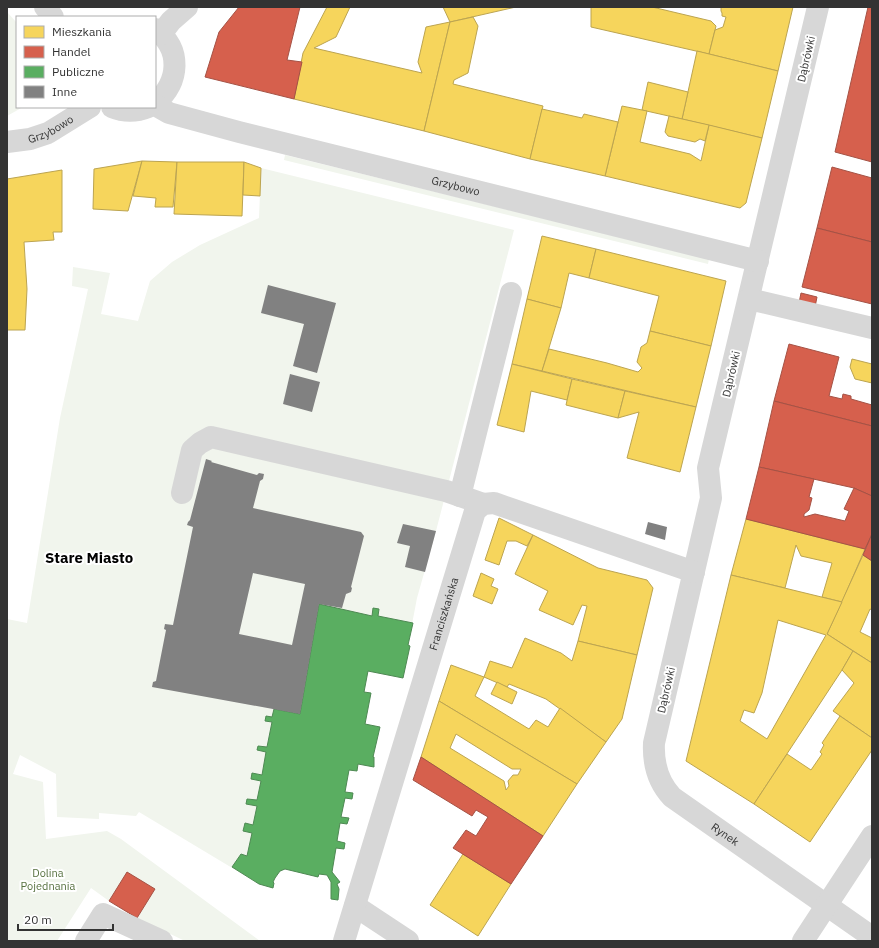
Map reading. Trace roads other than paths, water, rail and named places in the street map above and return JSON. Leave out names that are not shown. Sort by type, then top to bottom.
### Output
[{"type":"street","points":[[45,7],[52,16]]},
{"type":"street","points":[[156,103],[169,88],[175,65],[173,53],[168,43],[158,31],[187,7]]},
{"type":"street","name":"Dąbrówki","points":[[654,743],[711,498],[708,468],[818,7]]},
{"type":"street","name":"Grzybowo","points":[[156,105],[169,113],[238,132],[758,261]]},
{"type":"street","name":"Grzybowo","points":[[7,142],[30,139],[48,134],[88,108]]},
{"type":"street","points":[[115,108],[131,111],[146,108]]},
{"type":"street","points":[[460,496],[511,293]]},
{"type":"street","points":[[749,299],[872,328]]},
{"type":"street","points":[[182,493],[192,450],[200,443],[211,437],[221,438],[446,491],[483,504],[494,503],[694,572]]},
{"type":"street","name":"Franciszkańska","points":[[344,941],[356,906],[475,511],[483,504]]},
{"type":"street","name":"Rynek","points":[[654,743],[653,754],[657,772],[664,789],[672,797],[872,937]]},
{"type":"street","points":[[803,941],[872,836]]},
{"type":"street","points":[[356,906],[408,941]]},
{"type":"street","points":[[86,941],[102,914],[162,941]]},
{"type":"district","name":"Stare Miasto","points":[[89,557]]},
{"type":"park label","name":"Dolina Pojednania","points":[[48,879]]}]
